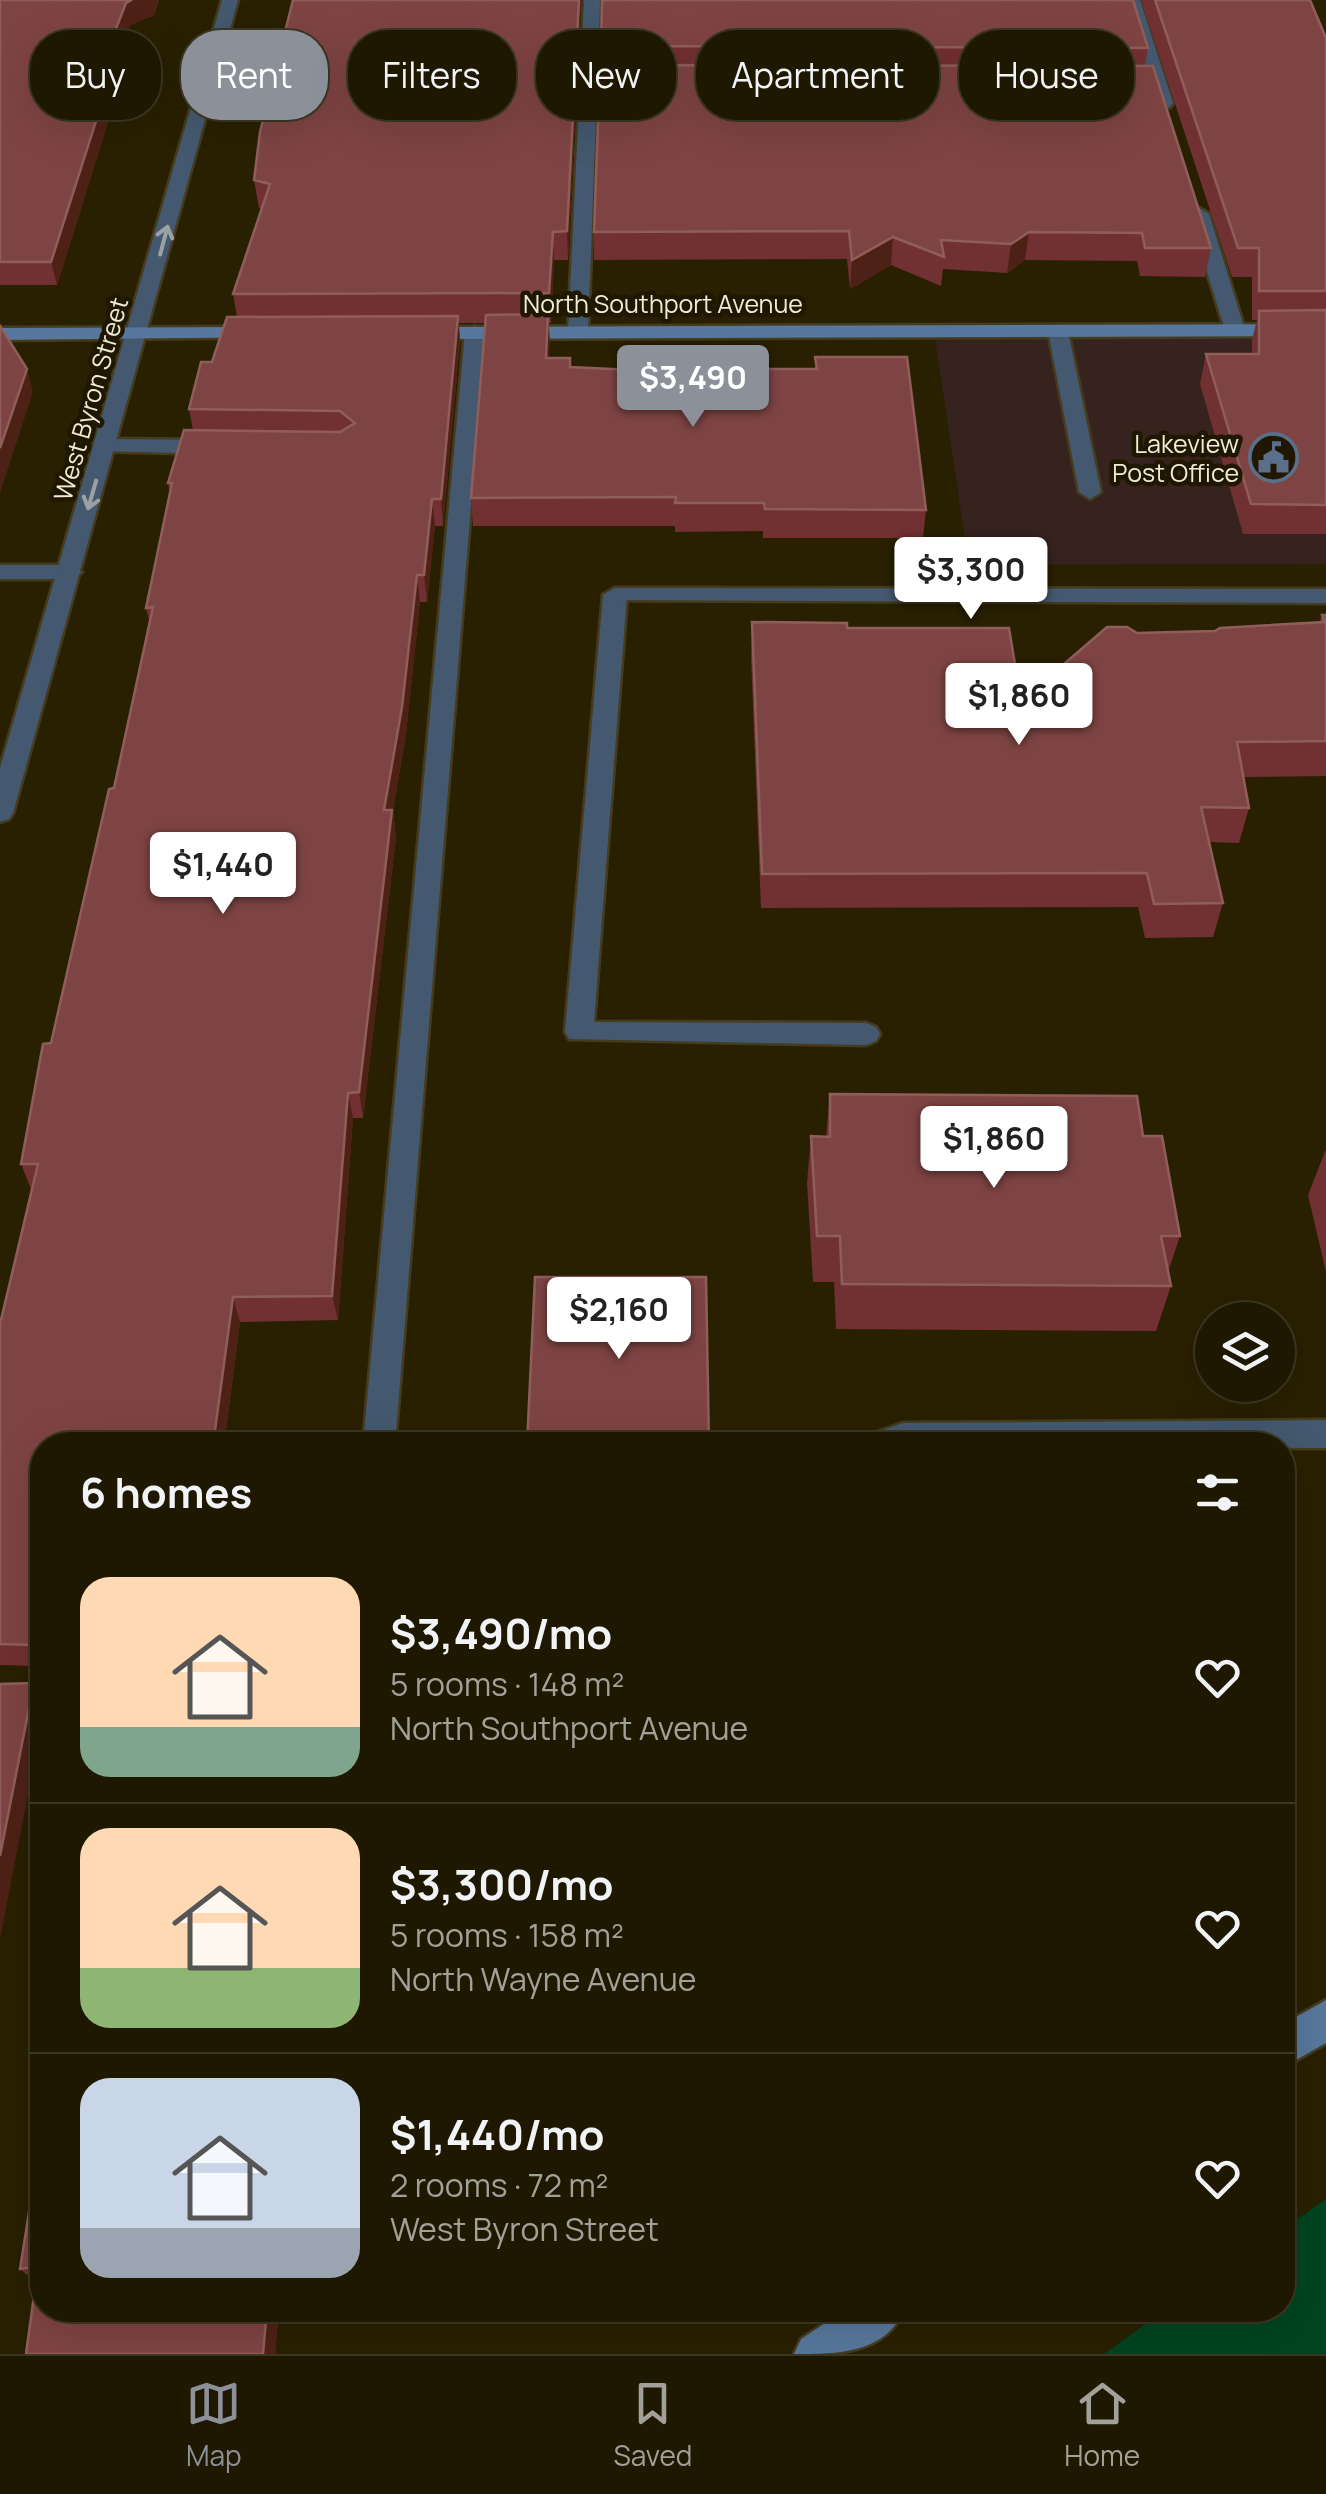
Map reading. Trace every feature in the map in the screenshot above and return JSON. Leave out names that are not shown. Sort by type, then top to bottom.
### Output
[{"type":"street","name":"West Byron Street","points":[[0,813],[139,334],[230,0]]},
{"type":"street","points":[[591,30],[592,0]]},
{"type":"street","points":[[1132,0],[1148,84],[1170,121]]},
{"type":"street","points":[[578,332],[587,120]]},
{"type":"street","points":[[1192,194],[1235,330]]},
{"type":"street","name":"North Southport Avenue","points":[[396,333],[1326,330]]},
{"type":"street","points":[[1058,331],[1090,492]]},
{"type":"street","points":[[380,1432],[475,332]]},
{"type":"street","points":[[0,334],[278,333]]},
{"type":"street","points":[[106,446],[250,447]]},
{"type":"street","points":[[0,572],[70,572]]},
{"type":"street","points":[[866,1034],[579,1032],[616,595],[1326,596]]},
{"type":"street","points":[[1295,1434],[1326,1434]]},
{"type":"street","points":[[1295,2040],[1326,2020]]},
{"type":"street","points":[[816,2354],[864,2322]]},
{"type":"shaded area","points":[[935,338],[1326,338],[1326,564],[969,565]]},
{"type":"green space","points":[[1326,2199],[1326,2354],[1104,2354],[1148,2322],[1295,2322],[1295,2221]]},
{"type":"building","points":[[0,0],[132,0],[126,3],[116,30],[30,30],[30,120],[96,120],[51,262],[0,262]]},
{"type":"building","points":[[293,0],[579,0],[577,30],[536,30],[536,120],[573,120],[567,231],[553,232],[549,293],[233,294],[270,184],[254,180],[263,120],[328,120],[328,30],[286,30]]},
{"type":"building","points":[[602,0],[1133,0],[1148,48],[1134,48],[1134,30],[959,30],[959,47],[939,47],[939,30],[696,30],[696,46],[676,46],[676,30],[601,30]]},
{"type":"building","points":[[1155,0],[1310,0],[1326,38],[1326,291],[1259,291],[1259,248],[1238,248]]},
{"type":"building","points":[[676,65],[696,65],[696,120],[939,120],[939,66],[959,66],[959,120],[1134,120],[1134,66],[1153,66],[1211,248],[1145,248],[1142,233],[1029,232],[1011,244],[941,240],[944,257],[893,237],[852,260],[849,231],[594,232],[598,120],[676,120]]},
{"type":"building","name":"Lakeview Post Office","points":[[1326,310],[1326,505],[1251,504],[1206,354],[1259,354],[1259,311]]},
{"type":"building","points":[[548,314],[546,358],[570,358],[570,367],[695,373],[705,368],[721,369],[737,380],[757,369],[817,369],[815,357],[907,357],[926,510],[765,509],[764,503],[675,503],[676,497],[471,498],[486,315]]},
{"type":"building","points":[[458,316],[441,499],[432,499],[424,575],[417,575],[402,707],[384,810],[392,810],[359,1092],[348,1093],[332,1296],[233,1297],[215,1432],[30,1432],[30,1645],[0,1644],[0,1320],[38,1164],[21,1164],[43,1044],[51,1043],[109,789],[114,788],[153,607],[146,608],[172,483],[168,483],[184,430],[340,432],[355,423],[340,411],[189,409],[201,362],[212,362],[227,317]]},
{"type":"building","points":[[0,326],[27,369],[0,448]]},
{"type":"building","points":[[1322,615],[1326,615],[1326,741],[1237,742],[1249,808],[1201,807],[1223,903],[1154,904],[1147,873],[762,874],[752,622],[847,623],[847,628],[1009,628],[1021,701],[1107,627],[1127,627],[1137,633],[1215,631],[1324,622]]},
{"type":"building","points":[[830,1094],[1137,1096],[1143,1136],[1162,1136],[1180,1236],[1161,1236],[1171,1286],[842,1284],[840,1236],[817,1236],[811,1136],[830,1137]]},
{"type":"building","points":[[535,1277],[706,1277],[709,1432],[528,1432]]},
{"type":"building","points":[[30,1683],[30,1703],[0,1856],[0,1684]]},
{"type":"building","points":[[30,2206],[30,2267],[20,2269]]},
{"type":"building","points":[[30,2322],[266,2322],[263,2354],[26,2354]]},
{"type":"place","name":"Lakeview Post Office","points":[[1274,458]]}]
